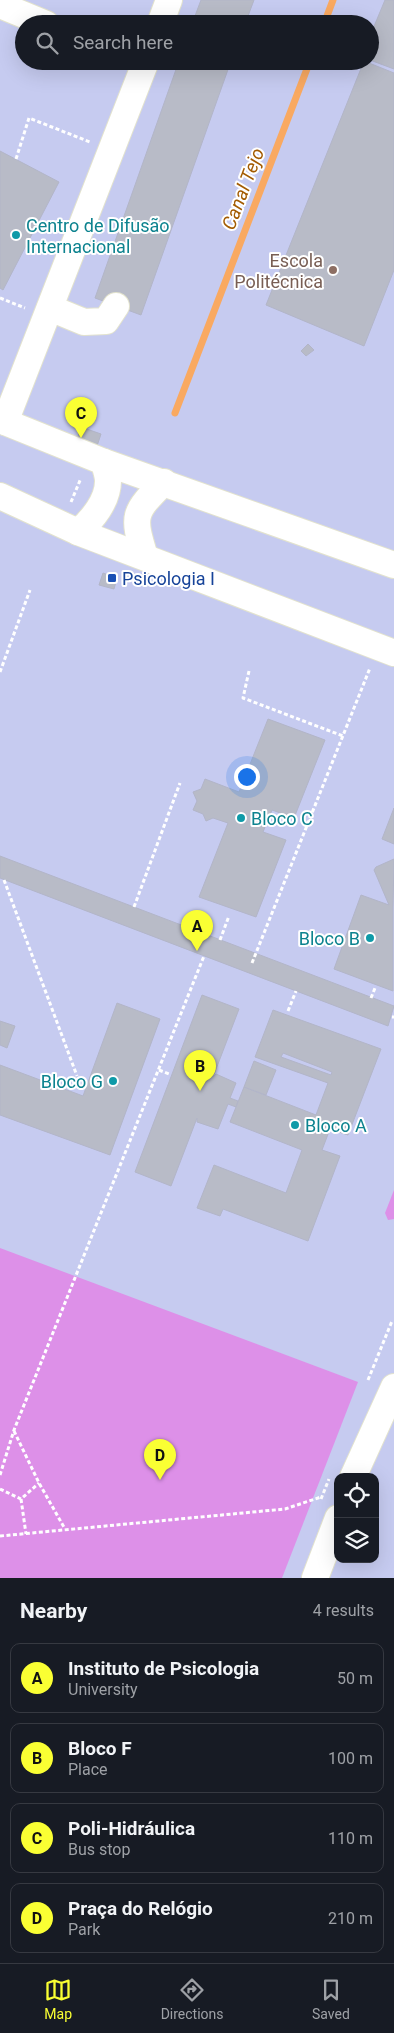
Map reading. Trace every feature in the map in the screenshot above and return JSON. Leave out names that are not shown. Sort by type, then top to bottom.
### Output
[{"type":"street","points":[[163,15],[169,0]]},
{"type":"street","points":[[0,5],[24,15]]},
{"type":"street","points":[[140,70],[112,150],[3,421],[96,459],[393,561]]},
{"type":"street","points":[[50,308],[84,322],[106,321],[116,306]]},
{"type":"street","points":[[71,529],[89,522],[104,497],[108,482],[96,459]]},
{"type":"street","points":[[146,557],[136,524],[136,514],[141,506],[164,482]]},
{"type":"street","points":[[0,496],[71,529],[386,650]]},
{"type":"street","points":[[355,1473],[394,1387]]},
{"type":"street","points":[[324,1571],[334,1533]]},
{"type":"path","points":[[16,159],[29,118],[112,150]]},
{"type":"path","points":[[71,529],[96,459]]},
{"type":"path","points":[[0,672],[30,590]]},
{"type":"path","points":[[252,963],[343,736],[386,650]]},
{"type":"path","points":[[249,671],[243,698],[343,736]]},
{"type":"path","points":[[134,907],[180,783]]},
{"type":"path","points":[[4,880],[77,1076]]},
{"type":"path","points":[[220,940],[229,916]]},
{"type":"path","points":[[0,1475],[14,1430],[204,956]]},
{"type":"path","points":[[371,998],[375,988]]},
{"type":"path","points":[[288,1011],[296,991]]},
{"type":"path","points":[[159,1070],[169,1074]]},
{"type":"path","points":[[14,1430],[39,1483],[65,1529]]},
{"type":"path","points":[[21,1499],[39,1483]]},
{"type":"path","points":[[0,1488],[21,1499]]},
{"type":"path","points":[[0,1536],[285,1509],[321,1497]]},
{"type":"path","points":[[21,1499],[26,1534]]},
{"type":"shaded area","points":[[0,0],[394,0],[394,1578],[0,1578]]},
{"type":"shaded area","points":[[394,1190],[394,1219],[388,1220],[385,1213]]},
{"type":"shaded area","points":[[0,1248],[358,1382],[282,1578],[0,1578]]},
{"type":"building","points":[[201,0],[254,0],[248,15],[195,15]]},
{"type":"building","points":[[385,0],[394,0],[394,69],[379,63],[379,15]]},
{"type":"building","points":[[379,67],[394,73],[394,270],[364,346],[266,305],[360,70],[379,70]]},
{"type":"building","points":[[176,70],[228,70],[141,315],[95,298]]},
{"type":"building","name":"Centro de Difusão Internacional","points":[[0,151],[59,182],[3,290],[0,288]]},
{"type":"building","points":[[308,344],[314,350],[306,356],[301,351]]},
{"type":"building","points":[[81,427],[101,434],[97,446],[77,440]]},
{"type":"building","points":[[103,573],[117,578],[114,589],[99,585]]},
{"type":"building","name":"Bloco C","points":[[268,719],[325,740],[294,818],[272,810],[263,832],[286,840],[256,917],[199,897],[228,823],[213,818],[206,821],[203,814],[193,810],[197,801],[193,792],[201,789],[205,779],[239,792]]},
{"type":"building","points":[[394,808],[394,844],[382,839]]},
{"type":"building","points":[[0,856],[394,1006],[388,1026],[0,878]]},
{"type":"building","name":"Bloco B","points":[[394,859],[393,991],[334,969],[361,895],[389,905],[374,870],[376,867]]},
{"type":"building","points":[[202,995],[239,1009],[213,1077],[216,1074],[236,1083],[230,1098],[238,1101],[236,1107],[228,1104],[218,1129],[197,1122],[197,1118],[171,1186],[135,1172]]},
{"type":"building","name":"Bloco G","points":[[117,1003],[160,1019],[110,1155],[0,1115],[0,1065],[83,1096]]},
{"type":"building","name":"Bloco A","points":[[273,1010],[381,1049],[348,1135],[330,1129],[322,1150],[340,1156],[308,1241],[223,1209],[220,1216],[197,1208],[214,1165],[286,1193],[302,1150],[230,1122],[244,1087],[316,1115],[328,1083],[255,1057]],"holes":[[[283,1053],[332,1072],[331,1075],[281,1057]]]},
{"type":"building","points":[[0,1021],[15,1026],[7,1048],[0,1045]]},
{"type":"building","points":[[254,1061],[276,1070],[266,1095],[244,1087]]},
{"type":"waterway","name":"Canal Tejo","points":[[327,15],[333,0]]},
{"type":"waterway","name":"Canal Tejo","points":[[175,413],[307,70]]},
{"type":"place","name":"Centro de Difusão Internacional","points":[[16,235]]},
{"type":"place","name":"Escola Politécnica","points":[[333,270]]},
{"type":"place","name":"Poli-Hidráulica","points":[[81,438]]},
{"type":"place","name":"Psicologia I","points":[[112,578]]},
{"type":"place","name":"Bloco C","points":[[241,818]]},
{"type":"place","name":"Bloco B","points":[[370,938]]},
{"type":"place","name":"Instituto de Psicologia","points":[[197,951]]},
{"type":"place","name":"Bloco G","points":[[113,1081]]},
{"type":"place","name":"Bloco F","points":[[200,1091]]},
{"type":"place","name":"Bloco A","points":[[295,1125]]},
{"type":"place","name":"Praça do Relógio","points":[[160,1480]]}]
